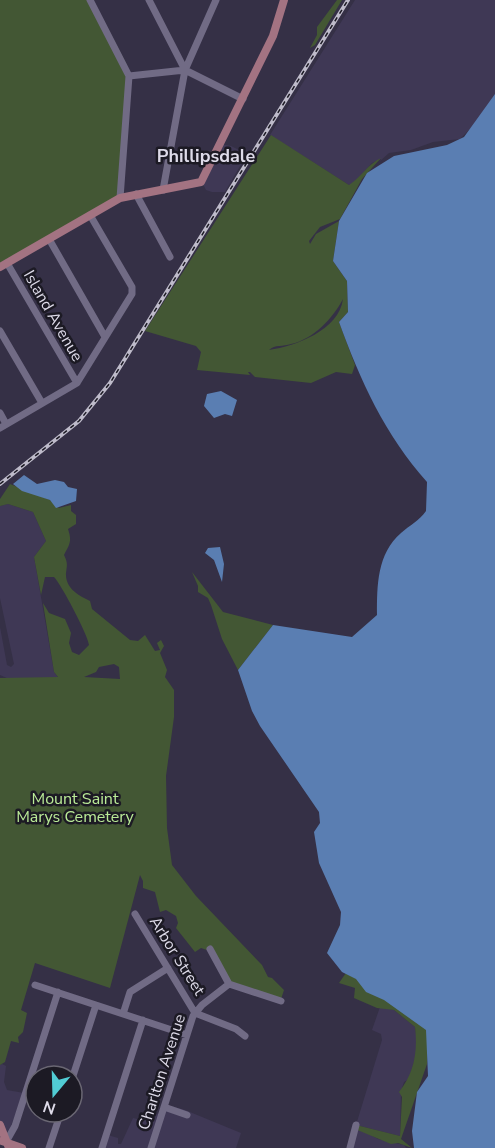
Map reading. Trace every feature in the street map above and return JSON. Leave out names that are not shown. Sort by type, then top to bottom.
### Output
[{"type":"main road","points":[[3,265],[120,198],[201,182],[273,36],[284,0]]},
{"type":"main road","points":[[0,1126],[5,1144],[22,1148]]},
{"type":"street","points":[[90,0],[129,76],[120,198]]},
{"type":"street","points":[[149,0],[185,70]]},
{"type":"street","points":[[207,0],[212,10]]},
{"type":"street","points":[[163,190],[185,70],[216,0]]},
{"type":"street","points":[[129,76],[185,70],[243,99]]},
{"type":"street","points":[[136,195],[170,257]]},
{"type":"street","points":[[0,413],[3,426],[76,383],[133,290],[90,215]]},
{"type":"street","points":[[49,239],[105,337]]},
{"type":"street","name":"Island Avenue","points":[[3,265],[76,383]]},
{"type":"street","points":[[0,331],[42,403]]},
{"type":"street","name":"Arbor Street","points":[[135,914],[195,1013]]},
{"type":"street","points":[[210,950],[229,984],[281,1001]]},
{"type":"street","points":[[123,1014],[130,992],[168,968]]},
{"type":"street","name":"Charlton Avenue","points":[[151,1148],[195,1013],[229,984]]},
{"type":"street","points":[[35,985],[187,1035]]},
{"type":"street","points":[[5,1144],[15,1126],[58,992]]},
{"type":"street","points":[[77,1064],[96,1005]]},
{"type":"street","points":[[195,1013],[236,1029],[245,1036]]},
{"type":"street","points":[[102,1148],[142,1020]]},
{"type":"street","points":[[164,1107],[187,1115]]},
{"type":"street","points":[[49,1148],[57,1124]]},
{"type":"street","points":[[350,1148],[356,1125]]},
{"type":"shaded area","points":[[355,0],[495,0],[495,96],[476,123],[460,139],[433,142],[411,150],[389,153],[380,161],[381,159],[372,163],[355,182],[349,185],[270,135]]},
{"type":"shaded area","points":[[221,144],[247,154],[225,192],[212,192],[206,190],[202,182]]},
{"type":"shaded area","points":[[8,504],[33,512],[46,541],[34,557],[54,672],[60,680],[18,683],[0,675],[0,627],[7,665],[11,667],[14,664],[0,598],[0,506]]},
{"type":"shaded area","points":[[380,1007],[394,1010],[415,1027],[418,1049],[409,1079],[404,1082],[401,1091],[400,1136],[356,1125],[382,1040],[381,1034],[372,1030]]},
{"type":"shaded area","points":[[0,1065],[6,1066],[4,1082],[7,1090],[24,1093],[10,1128],[0,1142]]},
{"type":"shaded area","points":[[164,1104],[241,1133],[236,1148],[100,1148],[104,1134],[118,1138],[118,1144],[121,1144],[133,1118],[141,1120],[149,1112],[160,1114]]},
{"type":"shaded area","points":[[355,1129],[362,1130],[378,1139],[404,1145],[406,1148],[350,1148]]},
{"type":"green space","points":[[0,0],[93,0],[127,65],[120,196],[0,263]]},
{"type":"green space","points":[[337,0],[342,0],[315,45],[310,48],[317,35],[317,27]]},
{"type":"green space","points":[[271,135],[349,185],[381,158],[362,179],[340,219],[320,227],[309,241],[310,244],[316,234],[339,221],[333,261],[347,281],[348,312],[339,322],[355,365],[352,374],[336,372],[311,383],[255,377],[250,372],[248,372],[250,375],[197,370],[201,352],[196,346],[145,331]],"holes":[[[343,299],[334,319],[315,335],[291,345],[269,350],[299,341],[315,333],[334,313]]]},
{"type":"green space","name":"Mount Saint Marys Cemetery","points":[[10,484],[50,500],[59,508],[71,505],[71,511],[76,515],[76,524],[68,529],[70,542],[64,555],[67,564],[66,579],[71,588],[90,601],[92,609],[130,640],[138,641],[145,635],[155,651],[160,650],[157,643],[161,640],[164,646],[160,653],[167,670],[165,677],[174,690],[174,717],[166,776],[167,828],[172,865],[196,896],[262,965],[268,977],[284,990],[281,999],[230,983],[210,951],[201,948],[195,952],[176,928],[178,923],[176,916],[166,910],[160,912],[155,892],[143,888],[140,875],[110,988],[35,963],[21,1010],[27,1013],[23,1032],[18,1037],[19,1043],[11,1041],[5,1062],[0,1065],[0,678],[58,677],[54,672],[43,603],[49,613],[65,619],[71,633],[69,643],[72,652],[79,655],[89,645],[74,610],[54,577],[45,577],[41,595],[34,557],[46,541],[33,512],[8,504],[0,506],[0,499]],"holes":[[[114,664],[119,667],[120,679],[84,677],[96,672],[99,667]]]},
{"type":"green space","points":[[192,572],[223,612],[273,625],[238,670],[222,639],[208,598],[198,592]]},
{"type":"green space","points":[[348,970],[429,1029],[427,1064],[401,1139],[412,1148],[398,1143],[391,1144],[355,1129],[356,1125],[400,1136],[402,1097],[399,1092],[411,1070],[416,1036],[415,1027],[394,1010],[377,1008],[354,998],[355,988],[339,983]]},
{"type":"water","points":[[495,94],[495,1148],[414,1148],[412,1131],[417,1092],[428,1076],[426,1030],[384,1000],[366,992],[356,979],[342,972],[327,953],[340,925],[341,912],[319,863],[314,832],[320,823],[319,812],[260,726],[252,711],[238,670],[273,625],[352,637],[377,615],[378,581],[387,550],[401,533],[426,511],[427,482],[398,445],[375,406],[339,322],[348,312],[347,281],[333,261],[339,221],[367,173],[394,156],[447,145],[464,137]]},
{"type":"water","points":[[221,391],[237,400],[232,416],[225,414],[214,418],[204,406],[207,394]]},
{"type":"water","points":[[24,475],[37,484],[55,480],[64,482],[68,487],[77,489],[76,501],[56,508],[50,500],[22,491],[13,484]]},
{"type":"water","points":[[220,547],[224,564],[222,582],[214,560],[205,553],[208,548]]},
{"type":"railway","points":[[0,484],[79,421],[110,383],[348,0]]},
{"type":"district","name":"Phillipsdale","points":[[206,156]]}]
